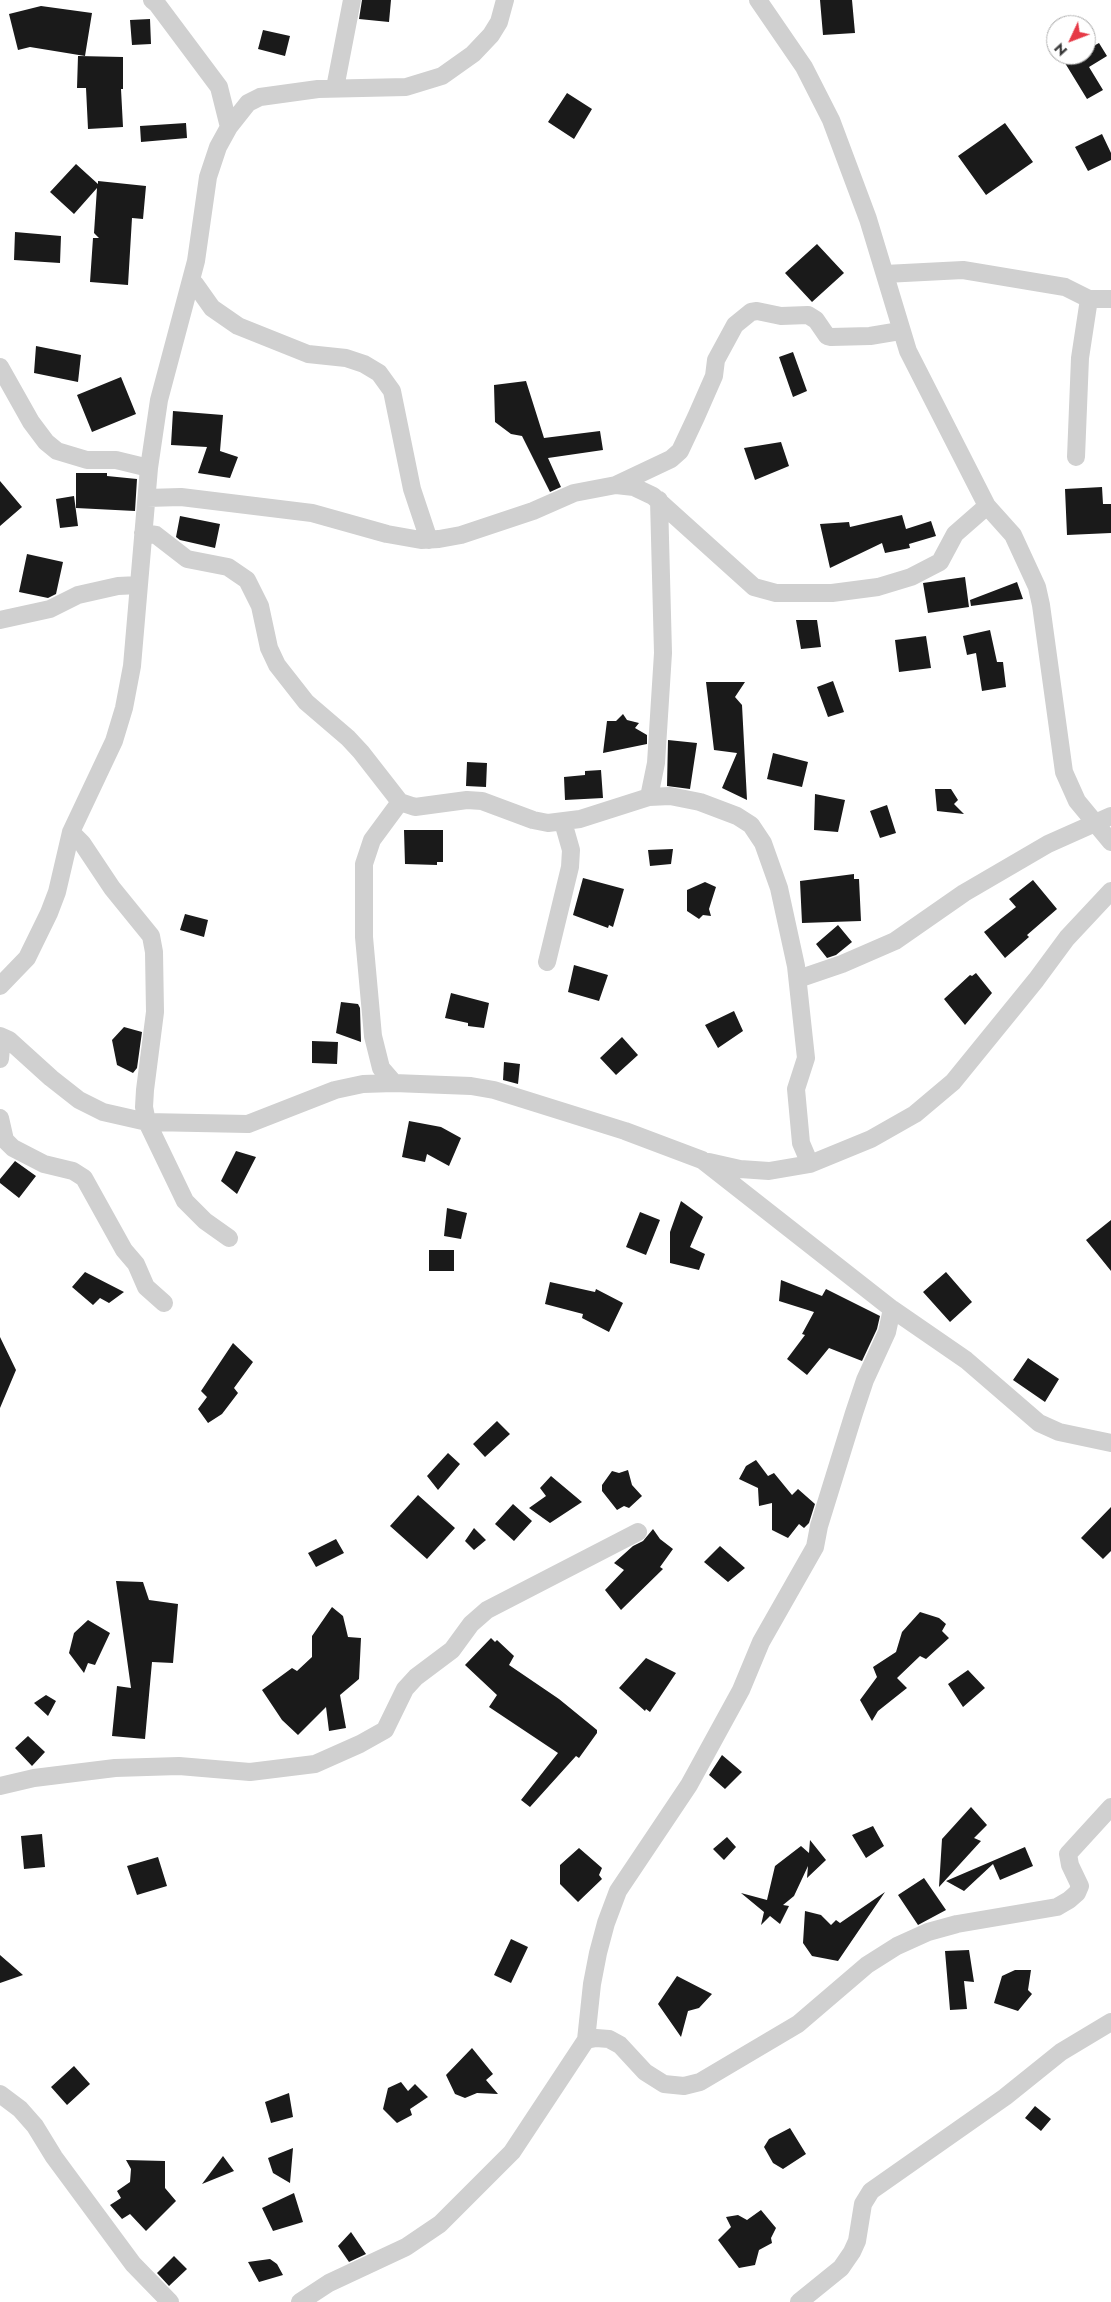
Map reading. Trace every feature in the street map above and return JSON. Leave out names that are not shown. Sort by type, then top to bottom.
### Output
[{"type":"street","points":[[335,88],[352,0]]},
{"type":"street","points":[[0,986],[24,962],[49,913],[57,892],[70,832],[114,741],[124,708],[132,666],[150,468],[161,389],[190,285],[200,237],[208,177],[218,147],[228,127],[248,103],[260,97],[335,88],[406,87],[442,76],[473,54],[490,35],[500,22],[505,0]]},
{"type":"street","points":[[758,0],[804,68],[831,120],[868,219],[900,331],[912,360],[987,506],[1013,535],[1037,587],[1064,772],[1076,801],[1103,820],[1111,842]]},
{"type":"street","points":[[156,1],[219,87],[228,127]]},
{"type":"street","points":[[885,274],[963,270],[1064,287],[1089,298],[1111,299]]},
{"type":"street","points":[[190,285],[195,284],[212,308],[238,326],[308,354],[346,358],[364,364],[379,373],[392,391],[412,489],[429,540]]},
{"type":"street","points":[[1076,457],[1080,358],[1089,298]]},
{"type":"street","points":[[147,498],[181,497],[289,509],[330,517],[408,538],[429,540],[486,528],[533,511],[574,493],[616,485],[671,459],[680,451],[714,376],[716,360],[735,325],[750,312],[780,316],[808,315],[816,320],[827,336],[831,338],[870,336],[900,331]]},
{"type":"street","points":[[0,367],[31,422],[46,442],[57,451],[87,460],[116,460],[150,468]]},
{"type":"street","points":[[616,485],[634,487],[659,500],[754,587],[776,593],[832,594],[878,587],[911,577],[940,562],[956,534],[987,506]]},
{"type":"street","points":[[649,797],[656,763],[663,653],[659,500]]},
{"type":"street","points":[[144,534],[156,534],[187,559],[228,568],[248,580],[260,606],[269,648],[277,665],[306,702],[348,738],[400,802],[415,807],[467,800],[482,801],[533,820],[563,822],[600,813],[649,797],[670,796],[700,802],[737,816],[751,825],[758,832],[780,888],[798,979],[800,1020],[806,1058],[796,1089],[801,1143],[810,1164]]},
{"type":"street","points":[[0,620],[50,609],[78,595],[118,586],[139,585]]},
{"type":"street","points":[[394,1083],[381,1068],[373,1036],[364,937],[364,864],[372,840],[400,802]]},
{"type":"street","points":[[798,979],[842,964],[895,941],[964,893],[1048,844],[1103,820]]},
{"type":"street","points":[[547,962],[570,867],[571,850],[563,822]]},
{"type":"street","points":[[70,832],[82,843],[112,888],[151,936],[154,952],[155,1012],[145,1090],[147,1122],[185,1201],[205,1221],[229,1238]]},
{"type":"street","points":[[0,1059],[1,1036],[9,1040],[51,1078],[79,1100],[103,1112],[147,1122],[248,1124],[335,1090],[363,1084],[394,1083],[471,1086],[514,1095],[625,1131],[702,1160],[740,1169],[768,1172],[810,1164],[870,1139],[915,1114],[954,1082],[1030,988],[1067,938],[1111,891]]},
{"type":"street","points":[[0,1118],[5,1140],[13,1148],[44,1164],[73,1171],[84,1178],[124,1250],[136,1264],[146,1287],[164,1303]]},
{"type":"street","points":[[702,1160],[892,1309],[966,1360],[1039,1423],[1058,1432],[1111,1442]]},
{"type":"street","points":[[300,2302],[329,2283],[406,2247],[440,2224],[512,2152],[586,2040],[592,1984],[598,1953],[618,1891],[693,1777],[741,1690],[761,1642],[815,1547],[819,1526],[854,1413],[865,1380],[887,1332],[892,1309]]},
{"type":"street","points":[[0,1786],[34,1778],[115,1768],[179,1766],[250,1772],[316,1764],[360,1744],[385,1730],[405,1689],[416,1677],[452,1650],[471,1624],[487,1610],[638,1532]]},
{"type":"street","points":[[586,2040],[596,2038],[609,2039],[620,2045],[646,2072],[664,2084],[684,2086],[700,2082],[798,2024],[867,1965],[898,1946],[928,1932],[956,1924],[1057,1906],[1069,1900],[1077,1894],[1080,1886],[1070,1865],[1068,1854],[1111,1807]]},
{"type":"street","points":[[799,2302],[841,2268],[852,2252],[857,2241],[863,2204],[871,2191],[1005,2097],[1061,2052],[1111,2022]]},
{"type":"street","points":[[0,2094],[20,2109],[35,2126],[54,2158],[132,2264],[170,2302]]},
{"type":"building","points":[[362,0],[391,0],[389,22],[359,19]]},
{"type":"building","points":[[820,0],[852,0],[855,33],[823,35]]},
{"type":"building","points":[[41,6],[92,13],[85,56],[30,47],[18,50],[9,14]]},
{"type":"building","points":[[150,19],[151,44],[132,45],[130,20]]},
{"type":"building","points":[[263,30],[290,36],[285,56],[258,49]]},
{"type":"building","points":[[1099,43],[1107,56],[1096,63],[1096,45]]},
{"type":"building","points":[[78,56],[123,57],[123,89],[121,89],[123,127],[88,129],[86,88],[77,88]]},
{"type":"building","points":[[1066,65],[1092,65],[1089,67],[1103,90],[1087,99]]},
{"type":"building","points":[[567,93],[592,109],[574,139],[548,122]]},
{"type":"building","points":[[186,123],[187,138],[141,142],[140,126]]},
{"type":"building","points":[[1005,123],[1033,162],[986,195],[958,156]]},
{"type":"building","points":[[1102,134],[1111,153],[1111,160],[1088,171],[1075,147]]},
{"type":"building","points":[[76,164],[98,184],[98,181],[146,186],[143,219],[132,218],[128,285],[90,282],[93,238],[99,238],[94,233],[97,188],[74,214],[50,192]]},
{"type":"building","points":[[15,232],[61,236],[60,263],[14,260]]},
{"type":"building","points":[[817,244],[844,273],[812,302],[785,273]]},
{"type":"building","points":[[36,346],[81,355],[78,382],[34,373]]},
{"type":"building","points":[[793,352],[807,391],[793,397],[779,357]]},
{"type":"building","points":[[121,377],[136,414],[92,432],[77,395]]},
{"type":"building","points":[[526,381],[544,438],[600,431],[603,450],[548,458],[561,487],[550,492],[522,436],[511,434],[495,422],[494,385]]},
{"type":"building","points":[[173,411],[223,415],[220,451],[238,457],[230,478],[198,473],[207,447],[171,445]]},
{"type":"building","points":[[781,442],[789,466],[755,480],[744,448]]},
{"type":"building","points":[[76,473],[107,473],[107,476],[137,479],[135,511],[76,508]]},
{"type":"building","points":[[0,481],[22,507],[0,526]]},
{"type":"building","points":[[1102,487],[1103,504],[1111,504],[1111,533],[1067,535],[1065,489]]},
{"type":"building","points":[[74,496],[78,526],[60,528],[56,499]]},
{"type":"building","points":[[902,515],[906,529],[931,521],[936,536],[909,544],[910,548],[885,553],[882,543],[830,568],[820,524],[849,522],[850,527]]},
{"type":"building","points":[[180,516],[220,524],[215,548],[180,540],[176,537]]},
{"type":"building","points":[[27,554],[63,562],[56,594],[48,598],[19,592]]},
{"type":"building","points":[[965,577],[969,607],[928,613],[923,583]]},
{"type":"building","points":[[1017,582],[1023,599],[971,606],[970,600]]},
{"type":"building","points":[[796,620],[817,620],[821,647],[801,649]]},
{"type":"building","points":[[990,630],[997,662],[1003,662],[1006,687],[982,691],[976,653],[967,655],[963,636]]},
{"type":"building","points":[[926,636],[931,668],[899,672],[895,640]]},
{"type":"building","points":[[833,681],[844,712],[828,717],[817,687]]},
{"type":"building","points":[[706,682],[745,682],[735,697],[742,705],[747,800],[722,788],[737,753],[714,750]]},
{"type":"building","points":[[623,714],[627,720],[639,723],[635,728],[647,735],[647,744],[603,753],[607,721],[616,721]]},
{"type":"building","points":[[668,740],[697,743],[690,789],[667,786]]},
{"type":"building","points":[[773,753],[808,762],[802,787],[767,779]]},
{"type":"building","points":[[467,762],[487,763],[486,787],[466,786]]},
{"type":"building","points":[[601,770],[603,798],[565,800],[564,777],[585,775],[585,771]]},
{"type":"building","points":[[935,789],[951,789],[958,800],[954,804],[964,814],[937,811]]},
{"type":"building","points":[[815,794],[845,800],[838,832],[814,830]]},
{"type":"building","points":[[887,805],[896,833],[880,838],[870,811]]},
{"type":"building","points":[[404,830],[443,830],[443,862],[437,862],[437,865],[405,864]]},
{"type":"building","points":[[673,849],[671,864],[650,866],[648,850]]},
{"type":"building","points":[[854,874],[854,879],[859,879],[861,921],[802,923],[800,881]]},
{"type":"building","points":[[583,878],[624,889],[613,927],[609,925],[608,928],[573,915]]},
{"type":"building","points":[[1033,880],[1057,909],[1027,935],[1029,937],[1005,958],[984,932],[1016,907],[1009,899]]},
{"type":"building","points":[[705,882],[716,887],[709,909],[711,916],[703,915],[699,919],[687,911],[687,890]]},
{"type":"building","points":[[185,914],[208,920],[204,937],[180,930]]},
{"type":"building","points":[[838,925],[852,942],[836,955],[827,958],[816,944]]},
{"type":"building","points":[[574,965],[608,975],[599,1001],[568,992]]},
{"type":"building","points":[[976,973],[992,993],[965,1025],[944,999],[970,975],[972,976]]},
{"type":"building","points":[[451,993],[489,1003],[484,1028],[468,1026],[468,1023],[445,1018]]},
{"type":"building","points":[[341,1002],[358,1004],[360,1008],[361,1042],[336,1033]]},
{"type":"building","points":[[734,1011],[743,1031],[718,1048],[705,1025]]},
{"type":"building","points":[[124,1027],[142,1032],[137,1068],[133,1073],[117,1065],[112,1040]]},
{"type":"building","points":[[622,1037],[638,1055],[616,1075],[600,1058]]},
{"type":"building","points":[[312,1041],[338,1042],[337,1064],[312,1063]]},
{"type":"building","points":[[504,1062],[520,1064],[518,1084],[503,1080]]},
{"type":"building","points":[[409,1121],[441,1127],[461,1138],[449,1166],[427,1154],[425,1162],[402,1157]]},
{"type":"building","points":[[236,1151],[256,1157],[237,1194],[221,1181]]},
{"type":"building","points":[[15,1161],[36,1176],[19,1198],[0,1183],[0,1179]]},
{"type":"building","points":[[681,1201],[703,1217],[690,1247],[705,1254],[699,1270],[670,1263],[670,1232]]},
{"type":"building","points":[[447,1208],[467,1213],[461,1239],[444,1236]]},
{"type":"building","points":[[640,1212],[660,1220],[646,1255],[626,1247]]},
{"type":"building","points":[[1111,1220],[1111,1271],[1086,1240]]},
{"type":"building","points":[[429,1250],[454,1250],[454,1271],[429,1271]]},
{"type":"building","points":[[85,1272],[124,1292],[109,1303],[100,1298],[93,1305],[72,1287]]},
{"type":"building","points":[[946,1272],[972,1302],[950,1322],[923,1292]]},
{"type":"building","points":[[781,1280],[822,1296],[826,1289],[880,1316],[877,1329],[862,1361],[829,1348],[807,1375],[787,1359],[805,1335],[802,1334],[814,1312],[779,1301]]},
{"type":"building","points":[[550,1282],[595,1292],[596,1289],[623,1303],[609,1332],[582,1318],[583,1314],[545,1304]]},
{"type":"building","points":[[0,1337],[16,1370],[0,1408]]},
{"type":"building","points":[[233,1343],[253,1362],[234,1388],[238,1393],[222,1414],[208,1423],[198,1409],[207,1397],[201,1391]]},
{"type":"building","points":[[1028,1358],[1059,1379],[1045,1402],[1013,1380]]},
{"type":"building","points":[[497,1421],[510,1434],[485,1457],[473,1444]]},
{"type":"building","points":[[448,1453],[460,1464],[438,1490],[427,1476]]},
{"type":"building","points":[[756,1460],[768,1476],[774,1473],[792,1495],[798,1489],[815,1504],[809,1523],[804,1528],[799,1524],[788,1538],[772,1530],[772,1503],[759,1506],[758,1488],[739,1479],[746,1466]]},
{"type":"building","points":[[628,1470],[632,1485],[642,1496],[629,1508],[624,1506],[617,1510],[602,1491],[602,1485],[612,1471],[619,1473]]},
{"type":"building","points":[[551,1476],[582,1502],[550,1523],[529,1508],[546,1496],[540,1488]]},
{"type":"building","points":[[418,1495],[455,1528],[427,1559],[390,1526]]},
{"type":"building","points":[[513,1504],[532,1521],[514,1541],[495,1524]]},
{"type":"building","points":[[1111,1507],[1111,1551],[1103,1559],[1081,1538]]},
{"type":"building","points":[[474,1528],[486,1540],[474,1550],[465,1541]]},
{"type":"building","points":[[653,1529],[660,1539],[673,1549],[660,1567],[663,1569],[621,1610],[605,1590],[624,1570],[614,1563],[633,1546],[643,1541]]},
{"type":"building","points":[[336,1539],[344,1553],[316,1567],[308,1553]]},
{"type":"building","points":[[720,1546],[745,1568],[728,1582],[704,1562]]},
{"type":"building","points":[[116,1581],[143,1582],[149,1600],[178,1604],[173,1663],[152,1662],[145,1739],[112,1736],[117,1686],[131,1688]]},
{"type":"building","points":[[332,1607],[343,1616],[348,1637],[361,1638],[359,1679],[340,1695],[346,1728],[329,1731],[326,1707],[298,1735],[282,1720],[262,1690],[292,1668],[297,1671],[312,1657],[312,1636]]},
{"type":"building","points":[[920,1612],[939,1618],[946,1624],[942,1631],[949,1638],[926,1659],[920,1656],[897,1678],[907,1688],[878,1711],[872,1721],[860,1700],[877,1677],[873,1667],[896,1652],[902,1632]]},
{"type":"building","points":[[88,1620],[110,1633],[95,1665],[88,1663],[84,1673],[69,1653],[74,1633]]},
{"type":"building","points":[[491,1638],[495,1642],[497,1640],[514,1656],[509,1665],[559,1699],[597,1730],[597,1733],[579,1758],[576,1756],[530,1807],[521,1800],[558,1753],[489,1707],[497,1695],[465,1665]]},
{"type":"building","points":[[646,1658],[676,1673],[650,1712],[646,1709],[645,1711],[619,1688]]},
{"type":"building","points":[[968,1670],[985,1688],[963,1707],[948,1684]]},
{"type":"building","points":[[46,1695],[56,1701],[48,1716],[34,1703]]},
{"type":"building","points":[[28,1736],[45,1752],[32,1766],[15,1748]]},
{"type":"building","points":[[722,1755],[742,1772],[725,1789],[709,1775]]},
{"type":"building","points":[[971,1807],[987,1825],[974,1838],[981,1841],[939,1887],[942,1839]]},
{"type":"building","points":[[873,1826],[884,1846],[866,1858],[852,1835]]},
{"type":"building","points":[[42,1834],[45,1867],[24,1869],[21,1836]]},
{"type":"building","points":[[727,1837],[736,1847],[724,1860],[713,1849]]},
{"type":"building","points":[[810,1840],[826,1860],[807,1878],[808,1866],[794,1896],[783,1905],[789,1906],[780,1924],[770,1916],[761,1925],[764,1912],[741,1893],[767,1900],[775,1866],[801,1846],[809,1853]]},
{"type":"building","points":[[1025,1847],[1033,1866],[1000,1880],[993,1864],[964,1891],[946,1881]]},
{"type":"building","points":[[579,1848],[602,1868],[599,1875],[602,1879],[578,1902],[560,1884],[560,1865]]},
{"type":"building","points":[[158,1857],[167,1886],[137,1895],[127,1866]]},
{"type":"building","points":[[924,1878],[946,1910],[918,1925],[898,1895]]},
{"type":"building","points":[[885,1892],[838,1961],[812,1956],[803,1943],[805,1911],[821,1915],[831,1925],[836,1920],[840,1923]]},
{"type":"building","points":[[511,1939],[528,1947],[511,1983],[494,1975]]},
{"type":"building","points":[[969,1950],[974,1982],[964,1981],[967,2009],[950,2010],[945,1951]]},
{"type":"building","points":[[0,1955],[23,1975],[0,1983]]},
{"type":"building","points":[[1015,1970],[1031,1970],[1028,1990],[1032,1994],[1018,2011],[994,2003],[1002,1976]]},
{"type":"building","points":[[677,1976],[712,1994],[699,2008],[688,2011],[681,2037],[658,2004]]},
{"type":"building","points":[[472,2048],[493,2074],[486,2080],[498,2094],[477,2093],[465,2098],[455,2094],[446,2075]]},
{"type":"building","points":[[74,2066],[90,2084],[67,2105],[51,2087]]},
{"type":"building","points":[[401,2082],[408,2091],[415,2084],[428,2097],[410,2109],[412,2115],[397,2123],[383,2109],[388,2088]]},
{"type":"building","points":[[289,2093],[293,2117],[271,2123],[265,2102]]},
{"type":"building","points":[[1035,2106],[1051,2119],[1041,2131],[1025,2118]]},
{"type":"building","points":[[790,2128],[806,2154],[783,2169],[773,2163],[764,2147],[769,2139]]},
{"type":"building","points":[[293,2148],[290,2183],[273,2173],[268,2158]]},
{"type":"building","points":[[223,2156],[234,2171],[202,2184]]},
{"type":"building","points":[[126,2160],[165,2161],[165,2188],[176,2201],[146,2231],[130,2214],[122,2219],[110,2205],[121,2198],[117,2191],[130,2182],[131,2169]]},
{"type":"building","points":[[294,2193],[303,2222],[273,2231],[262,2208]]},
{"type":"building","points":[[761,2210],[776,2228],[771,2238],[772,2243],[759,2250],[755,2265],[739,2268],[718,2240],[731,2227],[726,2217],[738,2215],[747,2220]]},
{"type":"building","points":[[351,2232],[366,2254],[349,2262],[338,2246]]},
{"type":"building","points":[[174,2256],[187,2269],[169,2286],[157,2273]]},
{"type":"building","points":[[270,2259],[277,2264],[283,2275],[259,2282],[248,2262]]}]
